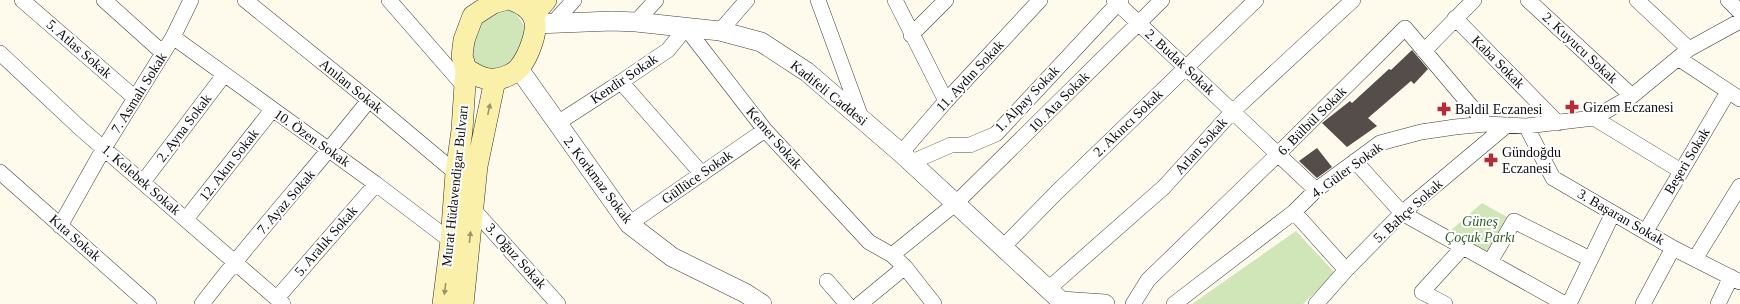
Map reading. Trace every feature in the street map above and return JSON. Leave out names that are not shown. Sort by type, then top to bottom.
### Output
[{"type":"main road","points":[[472,6],[504,0]]},
{"type":"main road","points":[[465,77],[495,80],[508,75],[519,68],[528,54],[542,15],[521,3],[512,0]]},
{"type":"main road","name":"Murat Hüdavendigar Bulvarı","points":[[443,304],[451,241],[456,173],[462,130],[465,77],[462,56],[472,6]]},
{"type":"main road","name":"Murat Hüdavendigar Bulvarı","points":[[463,304],[477,166],[495,80]]},
{"type":"street","name":"5. Atlas Sokak","points":[[22,0],[135,98]]},
{"type":"street","points":[[104,0],[163,53]]},
{"type":"street","name":"Anılan Sokak","points":[[245,0],[369,100],[456,173]]},
{"type":"street","points":[[389,0],[465,77]]},
{"type":"street","points":[[542,15],[574,0]]},
{"type":"street","points":[[636,22],[656,0]]},
{"type":"street","points":[[720,30],[747,0]]},
{"type":"street","points":[[818,0],[862,120]]},
{"type":"street","points":[[895,0],[911,35],[946,101]]},
{"type":"street","points":[[911,35],[946,0]]},
{"type":"street","name":"11. Aydın Sokak","points":[[906,158],[946,101],[1040,0]]},
{"type":"street","name":"10. Ata Sokak","points":[[892,255],[955,204],[1162,0]]},
{"type":"street","name":"2. Akıncı Sokak","points":[[1002,248],[1256,0]]},
{"type":"street","name":"Arlan Sokak","points":[[1056,298],[1164,188],[1232,112],[1353,0]]},
{"type":"street","points":[[1424,51],[1474,0]]},
{"type":"street","name":"2. Kuyucu Sokak","points":[[1528,0],[1632,96]]},
{"type":"street","points":[[1637,0],[1684,53],[1734,95]]},
{"type":"street","points":[[1728,0],[1740,12]]},
{"type":"street","name":"7. Asmalı Sokak","points":[[60,226],[104,148],[173,37],[189,1]]},
{"type":"street","name":"2. Budak Sokak","points":[[1117,1],[1232,112],[1316,190]]},
{"type":"street","name":"1. Alpay Sokak","points":[[906,158],[951,145],[970,145],[996,134],[1117,1]]},
{"type":"street","name":"Kadifeli Caddesi","points":[[542,15],[720,30],[761,42],[807,72],[906,158],[1056,298]]},
{"type":"street","name":"Kaba Sokak","points":[[1455,18],[1558,123]]},
{"type":"street","name":"4. Güler Sokak","points":[[1174,304],[1294,212],[1316,190],[1380,143],[1421,132],[1486,124],[1526,126],[1594,118],[1632,96],[1684,53],[1740,21]]},
{"type":"street","name":"Kendir Sokak","points":[[556,124],[668,50],[686,28]]},
{"type":"street","name":"Kemer Sokak","points":[[686,28],[765,130],[869,242],[892,255],[905,267],[934,304]]},
{"type":"street","name":"6. Bülbül Sokak","points":[[1133,304],[1148,280],[1405,28],[1486,124]]},
{"type":"street","name":"10. Özen Sokak","points":[[173,37],[272,110],[330,150],[451,241]]},
{"type":"street","name":"1. Kelebek Sokak","points":[[0,53],[104,148],[280,301]]},
{"type":"street","name":"2. Korkmaz Sokak","points":[[519,68],[556,124],[629,224],[672,257],[745,293],[762,304]]},
{"type":"street","name":"2. Ayna Sokak","points":[[143,182],[224,75]]},
{"type":"street","points":[[621,82],[702,174]]},
{"type":"street","name":"Beşeri Sokak","points":[[1646,231],[1681,171],[1734,95]]},
{"type":"street","name":"7. Ayaz Sokak","points":[[202,304],[235,261],[330,150],[369,100]]},
{"type":"street","name":"12. Akın Sokak","points":[[186,219],[272,110]]},
{"type":"street","points":[[1594,118],[1681,171]]},
{"type":"street","name":"5. Bahçe Sokak","points":[[1316,304],[1346,270],[1402,213],[1507,125]]},
{"type":"street","name":"3. Başaran Sokak","points":[[1526,126],[1554,178],[1673,248],[1736,280]]},
{"type":"street","name":"Güllüce Sokak","points":[[629,224],[765,130]]},
{"type":"street","points":[[1355,161],[1402,213],[1565,304]]},
{"type":"street","name":"Kıta Sokak","points":[[0,172],[149,304]]},
{"type":"street","name":"5. Aralık Sokak","points":[[280,301],[376,184]]},
{"type":"street","points":[[1696,259],[1740,186]]},
{"type":"street","name":"3. Oğuz Sokak","points":[[473,209],[558,304]]},
{"type":"street","points":[[1294,212],[1346,270]]},
{"type":"street","points":[[1569,304],[1612,213]]},
{"type":"street","points":[[1490,262],[1514,221],[1590,259]]},
{"type":"street","points":[[1446,304],[1422,292],[1463,247]]},
{"type":"street","points":[[1643,304],[1673,248]]},
{"type":"street","points":[[860,304],[905,267]]},
{"type":"street","points":[[1718,304],[1736,280]]},
{"type":"street","points":[[827,281],[848,304]]},
{"type":"street","points":[[1056,298],[1105,304]]},
{"type":"green space","points":[[508,8],[523,23],[526,33],[525,44],[513,62],[509,65],[502,68],[493,69],[479,66],[472,59],[471,55],[473,43],[481,24],[487,16]]},
{"type":"green space","name":"Güneş Çoçuk Parkı","points":[[1482,203],[1509,218],[1487,255],[1448,233]]},
{"type":"green space","points":[[1296,231],[1335,273],[1303,304],[1192,304]]},
{"type":"building","points":[[1412,50],[1428,69],[1414,84],[1411,81],[1368,118],[1377,126],[1347,147],[1322,123],[1350,101],[1352,103]]},
{"type":"building","points":[[1317,148],[1332,167],[1317,178],[1299,161]]},
{"type":"place","name":"Gizem Eczanesi","points":[[1572,107]]},
{"type":"place","name":"Baldil Eczanesi","points":[[1444,109]]},
{"type":"place","name":"Gündoğdu Eczanesi","points":[[1491,160]]}]
